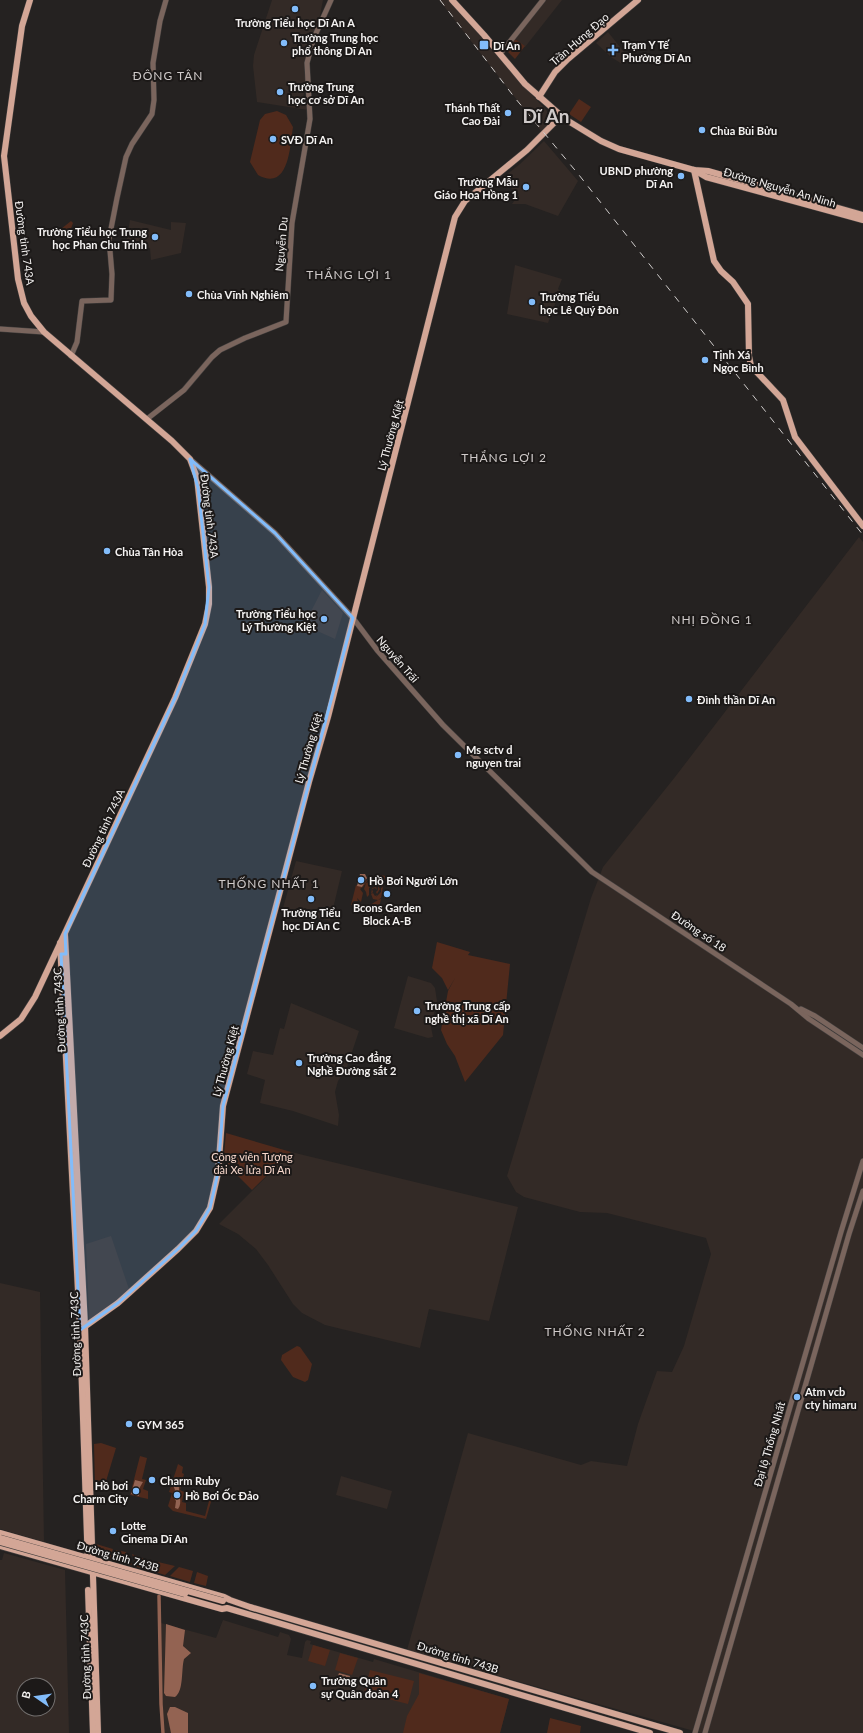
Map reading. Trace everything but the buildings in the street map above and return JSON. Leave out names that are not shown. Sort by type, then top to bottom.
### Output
[{"type":"main road","name":"Đường tỉnh 743A","points":[[0,1036],[26,1014],[65,934],[174,698],[205,624],[209,604],[209,587],[198,488],[190,459],[146,419],[44,332],[31,316],[24,303],[18,279],[4,156],[7,125],[22,26],[30,0]]},
{"type":"main road","name":"Đường Nguyễn An Ninh","points":[[452,0],[521,80],[539,97],[562,117],[611,146],[694,170],[706,176],[863,220]]},
{"type":"main road","name":"Trần Hưng Đạo","points":[[539,97],[555,72],[568,59],[638,0]]},
{"type":"main road","name":"Lý Thường Kiệt","points":[[83,1328],[118,1302],[178,1250],[196,1231],[210,1208],[218,1173],[223,1106],[353,618],[455,217],[465,201],[527,150],[562,117]]},
{"type":"main road","name":"Đường Nguyễn An Ninh","points":[[694,170],[708,171],[863,215]]},
{"type":"main road","points":[[694,170],[714,261],[721,271],[733,282],[748,304],[749,356],[751,366],[783,400],[795,437],[863,526]]},
{"type":"main road","name":"Đường tỉnh 743C","points":[[65,934],[64,954],[83,1328],[93,1656],[98,1733]]},
{"type":"main road","name":"Đường tỉnh 743C","points":[[60,943],[64,954]]},
{"type":"main road","points":[[54,956],[64,954]]},
{"type":"main road","name":"Đường tỉnh 743B","points":[[0,1533],[224,1597],[680,1733]]},
{"type":"main road","points":[[0,1538],[224,1604]]},
{"type":"main road","points":[[0,1542],[224,1604]]},
{"type":"main road","name":"Đường tỉnh 743B","points":[[0,1546],[222,1609],[224,1604],[230,1600]]},
{"type":"main road","name":"Đường tỉnh 743B","points":[[224,1604],[650,1733]]},
{"type":"main road","name":"Đường tỉnh 743C","points":[[93,1656],[93,1733]]},
{"type":"street","points":[[71,356],[77,342],[82,301],[111,300],[112,274],[109,239],[117,198],[129,151],[152,114],[154,100],[153,62],[160,21],[166,0]]},
{"type":"street","name":"Nguyễn Du","points":[[146,419],[184,390],[212,357],[220,350],[245,338],[286,322],[292,223],[310,119],[307,63],[313,40],[331,0]]},
{"type":"street","points":[[500,54],[543,0]]},
{"type":"street","points":[[0,329],[44,332]]},
{"type":"street","name":"Nguyễn Trãi","points":[[190,459],[275,533],[353,618],[376,650],[443,726],[592,872]]},
{"type":"street","name":"Đường số 18","points":[[592,872],[795,1007],[809,1019],[863,1055]]},
{"type":"street","name":"Đường số 18","points":[[795,1007],[815,1016],[863,1048]]},
{"type":"street","points":[[847,1044],[851,1040]]},
{"type":"street","name":"Đại lộ Thống Nhất","points":[[694,1733],[863,1161]]},
{"type":"street","name":"Đại lộ Thống Nhất","points":[[704,1733],[863,1191]]},
{"type":"street","points":[[824,1290],[832,1293]]},
{"type":"street","points":[[752,1539],[760,1543]]},
{"type":"highlighted area","points":[[190,459],[275,533],[353,618],[223,1106],[218,1173],[210,1208],[196,1231],[178,1249],[118,1303],[80,1330],[61,954],[66,954],[65,934],[175,698],[205,624],[209,587],[198,488]]},
{"type":"shaded area","points":[[272,0],[323,0],[318,25],[304,67],[306,87],[303,97],[306,98],[308,110],[257,102],[253,66],[254,55]]},
{"type":"shaded area","points":[[439,0],[450,0],[482,35],[518,80],[547,111],[550,121],[548,127],[541,131]]},
{"type":"shaded area","points":[[545,0],[562,0],[525,47],[515,39]]},
{"type":"shaded area","name":"Trạm Y Tế Phường Dĩ An","points":[[608,32],[628,57],[622,64],[611,57],[596,43]]},
{"type":"shaded area","points":[[544,141],[578,181],[558,216],[525,204],[512,204],[519,194],[500,180],[520,164]]},
{"type":"shaded area","name":"Trường Tiểu học Trung học Phan Chu Trinh","points":[[130,220],[171,230],[171,222],[186,223],[181,253],[151,260],[150,248],[126,245]]},
{"type":"shaded area","name":"Trường Tiểu học Lê Quý Đôn","points":[[515,265],[562,279],[558,289],[560,291],[548,323],[507,314]]},
{"type":"shaded area","points":[[859,537],[863,542],[863,1733],[701,1733],[407,1650],[468,1433],[581,1465],[591,1461],[627,1466],[638,1424],[657,1371],[672,1372],[684,1346],[711,1254],[706,1238],[607,1213],[580,1212],[524,1197],[516,1192],[507,1176],[591,898],[603,867],[675,777]]},
{"type":"shaded area","name":"Trường Tiểu học Lý Thường Kiệt","points":[[322,590],[343,613],[335,639],[304,625]]},
{"type":"shaded area","name":"Trường Tiểu học Dĩ An C","points":[[296,861],[342,871],[330,921],[283,908]]},
{"type":"shaded area","name":"Hồ Bơi Người Lớn","points":[[360,874],[365,874],[367,878],[362,887],[357,886]]},
{"type":"shaded area","name":"Trường Trung cấp nghề thị xã Dĩ An","points":[[408,976],[431,983],[435,988],[437,1001],[431,1027],[433,1037],[428,1038],[394,1028]]},
{"type":"shaded area","name":"Trường Cao đẳng Nghề Đường sắt 2","points":[[291,1003],[359,1031],[346,1070],[338,1081],[335,1092],[339,1115],[338,1126],[293,1111],[260,1103],[265,1080],[247,1074],[253,1051],[273,1055],[280,1028],[284,1029]]},
{"type":"shaded area","points":[[291,1152],[518,1207],[489,1321],[429,1309],[420,1348],[325,1325],[302,1313],[293,1304],[256,1249],[238,1234],[219,1224]]},
{"type":"shaded area","points":[[111,1236],[130,1292],[89,1320],[86,1244]]},
{"type":"shaded area","points":[[0,1283],[40,1292],[44,1542],[0,1529]]},
{"type":"shaded area","points":[[341,1476],[392,1491],[387,1509],[336,1495]]},
{"type":"shaded area","name":"Hồ bơi Charm City","points":[[135,1480],[143,1482],[140,1487],[139,1496],[131,1494]]},
{"type":"shaded area","name":"Hồ Bơi Ốc Đảo","points":[[177,1482],[179,1485],[180,1501],[178,1509],[175,1508],[176,1501],[173,1496],[175,1490],[173,1485]]},
{"type":"shaded area","points":[[4,1553],[65,1570],[69,1733],[0,1733],[0,1560],[2,1560]]},
{"type":"shaded area","name":"Trường Quân sự Quân đoàn 4","points":[[223,1620],[278,1637],[280,1632],[289,1635],[291,1639],[287,1655],[302,1658],[305,1642],[307,1640],[311,1641],[310,1644],[373,1662],[374,1659],[509,1699],[500,1733],[165,1733],[162,1701],[161,1623],[216,1638]]},
{"type":"shaded area","points":[[166,1624],[185,1630],[183,1646],[191,1653],[184,1659],[180,1690],[175,1697],[166,1696],[164,1693]]},
{"type":"shaded area","points":[[339,1673],[350,1676],[348,1684],[336,1681]]},
{"type":"shaded area","points":[[170,1707],[175,1707],[188,1713],[188,1733],[171,1733],[167,1714]]},
{"type":"green space","points":[[515,39],[525,46],[515,59],[506,50]]},
{"type":"green space","points":[[579,99],[591,107],[581,122],[569,114]]},
{"type":"green space","name":"SVĐ Dĩ An","points":[[277,111],[286,115],[293,127],[291,145],[286,164],[282,172],[276,177],[268,179],[258,175],[250,162],[260,120],[265,114]]},
{"type":"green space","points":[[71,221],[73,223],[70,231],[67,233],[61,232],[61,229]]},
{"type":"green space","points":[[377,874],[385,876],[384,885],[382,887],[376,887],[376,883],[383,882],[381,879],[377,879]]},
{"type":"green space","points":[[368,880],[363,887],[360,889],[363,893],[361,902],[357,898],[358,901],[353,901],[355,904],[359,904],[359,907],[351,905],[356,885],[362,887],[364,881]]},
{"type":"green space","points":[[374,881],[373,885],[369,888],[369,895],[367,897],[364,889],[366,883]]},
{"type":"green space","points":[[378,886],[380,889],[377,894],[376,892],[378,890]]},
{"type":"green space","points":[[383,887],[381,898],[378,900],[373,899],[371,894],[373,893],[375,896],[377,895],[376,897],[381,892],[381,888]]},
{"type":"green space","points":[[381,899],[378,911],[366,908],[369,906],[372,909],[377,909],[375,905],[370,905]]},
{"type":"green space","points":[[437,942],[470,952],[468,955],[510,964],[503,1035],[465,1082],[455,1056],[447,1044],[441,1030],[448,991],[455,978],[448,990],[442,978],[432,968]]},
{"type":"green space","name":"Công viên Tượng đài Xe lửa Dĩ An","points":[[226,1133],[291,1152],[252,1190],[229,1167],[224,1154]]},
{"type":"green space","points":[[297,1346],[300,1347],[312,1364],[308,1380],[305,1382],[293,1377],[281,1360],[282,1355]]},
{"type":"green space","points":[[101,1443],[116,1448],[104,1488],[95,1486],[94,1444]]},
{"type":"green space","points":[[140,1456],[147,1458],[142,1479],[146,1480],[143,1489],[148,1491],[148,1499],[130,1495]]},
{"type":"green space","points":[[178,1464],[183,1467],[182,1473],[184,1474],[180,1490],[184,1492],[182,1502],[186,1503],[186,1511],[205,1516],[210,1497],[208,1496],[209,1493],[213,1495],[206,1519],[173,1511],[168,1506],[172,1493],[169,1492]]},
{"type":"green space","points":[[96,1544],[113,1549],[110,1559],[100,1554],[97,1550]]},
{"type":"green space","points":[[116,1550],[126,1552],[132,1565],[113,1560]]},
{"type":"green space","points":[[132,1554],[144,1559],[141,1568],[137,1567]]},
{"type":"green space","points":[[158,1562],[175,1566],[165,1575],[155,1572]]},
{"type":"green space","points":[[179,1567],[193,1571],[190,1582],[170,1576]]},
{"type":"green space","points":[[197,1572],[208,1576],[206,1586],[194,1583]]},
{"type":"green space","points":[[313,1645],[330,1650],[325,1666],[308,1661]]},
{"type":"green space","points":[[340,1653],[358,1658],[352,1675],[335,1670]]},
{"type":"green space","points":[[370,1670],[414,1681],[408,1704],[364,1693]]},
{"type":"green space","points":[[419,1673],[509,1699],[500,1733],[403,1733],[407,1716],[419,1694]]},
{"type":"green space","points":[[550,1718],[581,1726],[580,1733],[547,1733]]},
{"type":"waterway","points":[[159,1596],[163,1733]]},
{"type":"railway","points":[[440,0],[515,98],[579,175],[863,535]]},
{"type":"place","name":"Trường Tiểu học Dĩ An A","points":[[295,9]]},
{"type":"place","name":"Trường Trung học phổ thông Dĩ An","points":[[284,43]]},
{"type":"place","name":"Dĩ An","points":[[484,45]]},
{"type":"place","name":"Trạm Y Tế Phường Dĩ An","points":[[613,50]]},
{"type":"place","name":"Trường Trung học cơ sở Dĩ An","points":[[280,92]]},
{"type":"place","name":"Thánh Thất Cao Đài","points":[[508,113]]},
{"type":"place","name":"Chùa Bùi Bửu","points":[[702,130]]},
{"type":"place","name":"SVĐ Dĩ An","points":[[273,139]]},
{"type":"place","name":"UBND phường Dĩ An","points":[[681,176]]},
{"type":"place","name":"Trường Mẫu Giáo Hoa Hồng 1","points":[[526,187]]},
{"type":"place","name":"Trường Tiểu học Trung học Phan Chu Trinh","points":[[155,237]]},
{"type":"place","name":"Chùa Vĩnh Nghiêm","points":[[189,294]]},
{"type":"place","name":"Trường Tiểu học Lê Quý Đôn","points":[[532,302]]},
{"type":"place","name":"Tịnh Xá Ngọc Bình","points":[[705,360]]},
{"type":"place","name":"Chùa Tân Hòa","points":[[107,551]]},
{"type":"place","name":"Trường Tiểu học Lý Thường Kiệt","points":[[324,619]]},
{"type":"place","name":"Đình thần Dĩ An","points":[[689,699]]},
{"type":"place","name":"Ms sctv d nguyen trai","points":[[458,755]]},
{"type":"place","name":"Hồ Bơi Người Lớn","points":[[361,880]]},
{"type":"place","name":"Bcons Garden Block A-B","points":[[387,894]]},
{"type":"place","name":"Trường Tiểu học Dĩ An C","points":[[311,899]]},
{"type":"place","name":"Trường Trung cấp nghề thị xã Dĩ An","points":[[417,1011]]},
{"type":"place","name":"Trường Cao đẳng Nghề Đường sắt 2","points":[[299,1063]]},
{"type":"place","name":"Atm vcb cty himaru","points":[[797,1397]]},
{"type":"place","name":"GYM 365","points":[[129,1424]]},
{"type":"place","name":"Charm Ruby","points":[[152,1480]]},
{"type":"place","name":"Hồ bơi Charm City","points":[[136,1491]]},
{"type":"place","name":"Hồ Bơi Ốc Đảo","points":[[177,1495]]},
{"type":"place","name":"Lotte Cinema Dĩ An","points":[[113,1531]]},
{"type":"place","name":"Trường Quân sự Quân đoàn 4","points":[[313,1686]]},
{"type":"district","name":"ĐÔNG TÂN","points":[[168,75]]},
{"type":"district","name":"Dĩ An","points":[[546,115]]},
{"type":"district","name":"THẮNG LỢI 1","points":[[349,274]]},
{"type":"district","name":"THẮNG LỢI 2","points":[[504,457]]},
{"type":"district","name":"NHỊ ĐỒNG 1","points":[[712,619]]},
{"type":"district","name":"THỐNG NHẤT 1","points":[[269,883]]},
{"type":"district","name":"THỐNG NHẤT 2","points":[[595,1331]]}]
